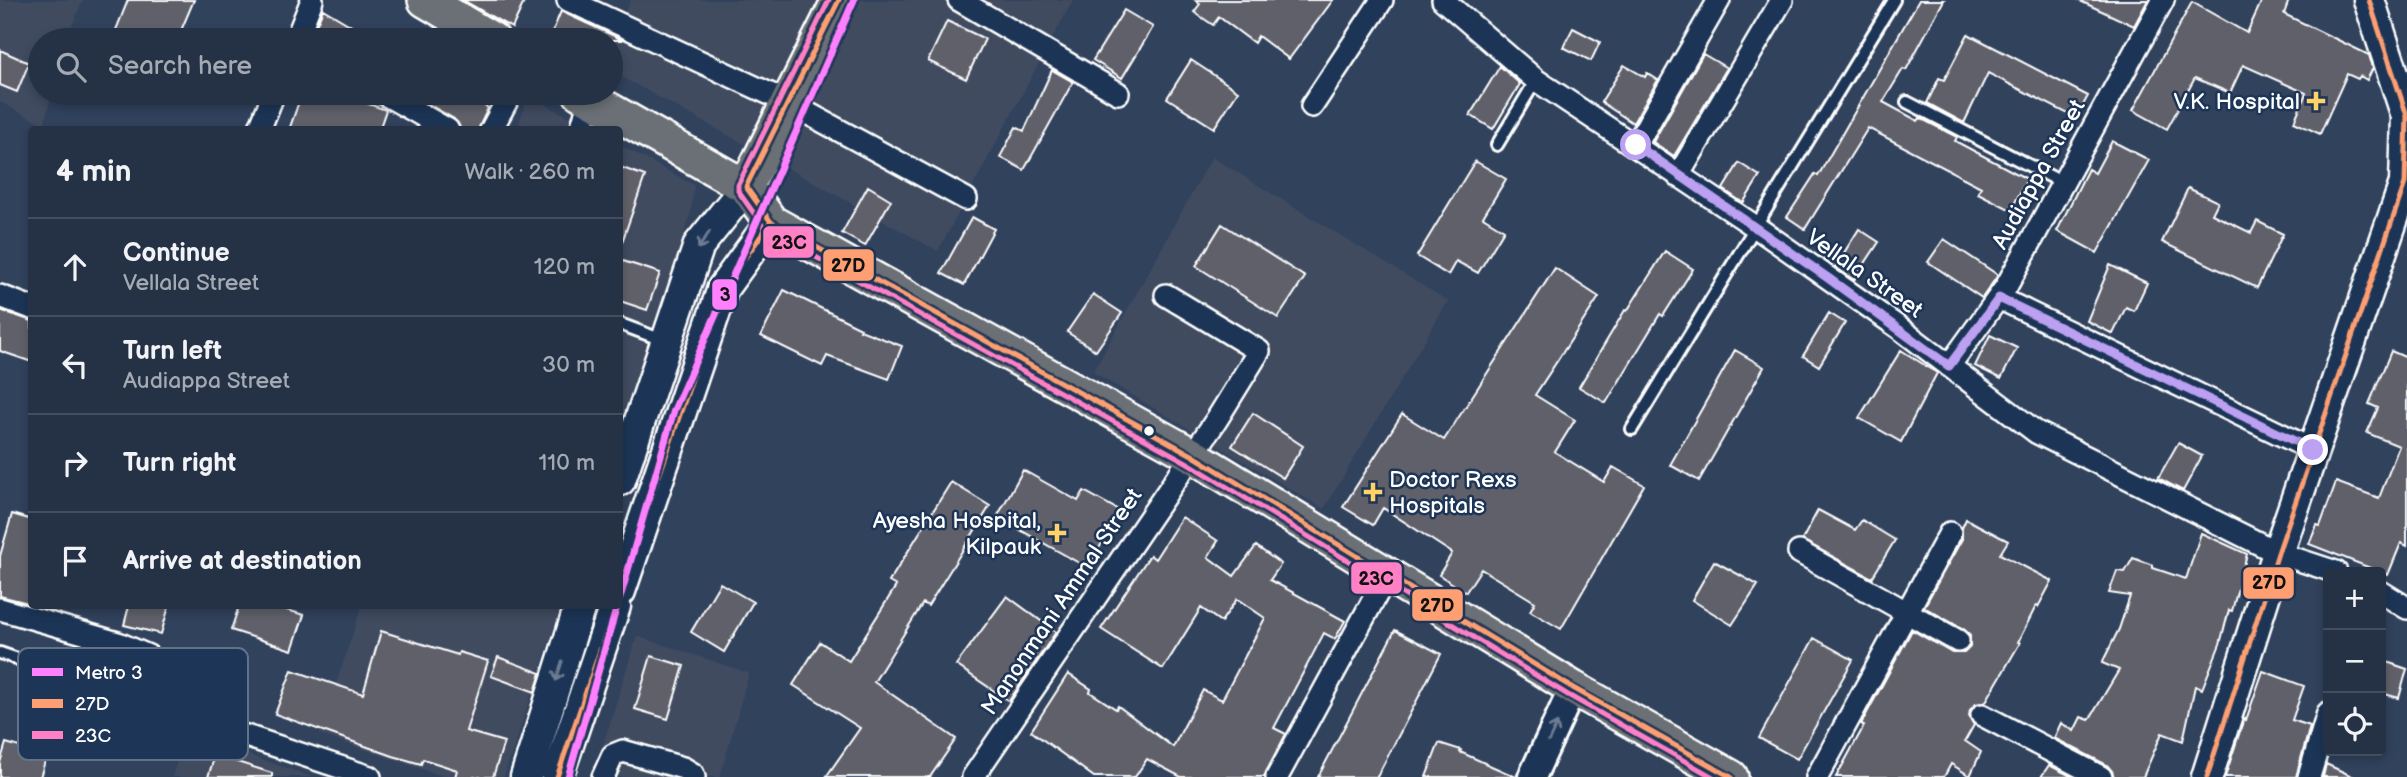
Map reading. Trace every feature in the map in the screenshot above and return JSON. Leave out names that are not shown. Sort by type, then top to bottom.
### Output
[{"type":"main road","points":[[425,0],[473,28]]},
{"type":"main road","points":[[623,471],[699,244],[746,187],[839,0]]},
{"type":"main road","points":[[2207,777],[2278,552],[2405,183],[2406,116],[2369,0]]},
{"type":"main road","points":[[584,107],[622,126]]},
{"type":"main road","points":[[623,126],[746,187],[771,222],[1192,455],[1573,688],[1731,777]]},
{"type":"main road","points":[[623,582],[723,288],[771,222]]},
{"type":"main road","points":[[526,777],[579,609]]},
{"type":"main road","points":[[557,777],[614,609]]},
{"type":"street","points":[[301,28],[312,0]]},
{"type":"street","points":[[568,0],[787,102],[966,200]]},
{"type":"street","points":[[959,0],[1118,93]]},
{"type":"street","points":[[1312,106],[1382,0]]},
{"type":"street","name":"Vellala Street","points":[[1443,0],[1536,80],[1756,227],[1898,327],[2036,432],[2278,552],[2323,568]]},
{"type":"street","points":[[1636,145],[1719,0]]},
{"type":"street","points":[[1678,176],[1782,0]]},
{"type":"street","name":"Audiappa Street","points":[[1949,366],[1999,298],[2163,0]]},
{"type":"street","points":[[262,126],[269,105]]},
{"type":"street","points":[[404,105],[441,126]]},
{"type":"street","points":[[493,126],[505,105]]},
{"type":"street","name":"Manonmani Ammal Street","points":[[973,777],[1192,455],[1259,351],[1166,295]]},
{"type":"street","points":[[0,296],[28,306]]},
{"type":"street","points":[[1999,298],[2313,450]]},
{"type":"street","points":[[1817,777],[1950,533]]},
{"type":"street","points":[[1799,552],[1958,641]]},
{"type":"street","points":[[1277,777],[1387,575]]},
{"type":"street","points":[[2386,595],[2407,608]]},
{"type":"street","points":[[0,609],[130,648]]},
{"type":"street","points":[[1532,777],[1573,688]]},
{"type":"street","points":[[1982,715],[2101,777]]},
{"type":"street","points":[[2309,777],[2323,730]]},
{"type":"street","points":[[248,737],[370,777]]},
{"type":"street","points":[[603,777],[612,754],[623,751],[683,768],[694,777]]},
{"type":"lane","points":[[1632,429],[1894,1]]},
{"type":"lane","points":[[1497,145],[1536,80]]},
{"type":"lane","points":[[1907,102],[2063,183]]},
{"type":"lane","points":[[623,325],[665,341]]},
{"type":"lane","points":[[0,653],[18,659]]},
{"type":"shaded area","points":[[0,0],[83,0],[71,28],[28,28],[28,105],[49,105],[44,125],[0,102]]},
{"type":"shaded area","points":[[631,0],[1073,0],[938,251],[623,78],[623,28],[617,28]]},
{"type":"shaded area","points":[[525,105],[547,105],[586,126],[518,126]]},
{"type":"shaded area","points":[[623,147],[694,185],[691,212],[623,419]]},
{"type":"shaded area","points":[[1212,157],[1448,301],[1324,509],[1093,372]]},
{"type":"shaded area","points":[[361,609],[560,609],[504,777],[445,777],[319,734]]},
{"type":"shaded area","points":[[637,636],[749,673],[720,777],[593,777]]},
{"type":"shaded area","points":[[248,755],[312,777],[172,777],[177,760],[248,760]]},
{"type":"building","points":[[128,0],[194,0],[182,28],[117,28]]},
{"type":"building","points":[[463,0],[525,0],[512,28]]},
{"type":"building","points":[[1195,0],[1333,0],[1289,59],[1258,36],[1254,43],[1219,17],[1213,25],[1194,12],[1200,4]]},
{"type":"building","points":[[1919,0],[1944,0],[1906,70],[1903,69],[1883,102],[1918,121],[1920,118],[1957,137],[1955,141],[2027,179],[2011,210],[1978,193],[1981,187],[1868,128],[1805,229],[1787,217],[1815,174],[1818,176]]},
{"type":"building","points":[[2078,0],[2148,0],[2134,26]]},
{"type":"building","points":[[2262,0],[2289,0],[2284,14],[2369,55],[2373,68],[2367,80],[2347,74],[2320,134],[2294,122],[2306,93],[2243,65],[2230,93],[2195,78],[2167,129],[2133,110],[2192,2],[2247,33]]},
{"type":"building","points":[[323,9],[355,28],[315,28]]},
{"type":"building","points":[[1124,10],[1153,27],[1122,78],[1093,60]]},
{"type":"building","points":[[561,11],[597,28],[554,28]]},
{"type":"building","points":[[947,21],[985,39],[966,79],[928,61]]},
{"type":"building","points":[[1573,28],[1600,42],[1591,61],[1563,47]]},
{"type":"building","points":[[1968,34],[2088,96],[2076,118],[1988,73],[1964,123],[1927,103],[1939,78],[1944,80]]},
{"type":"building","points":[[0,50],[28,63],[17,92],[0,85]]},
{"type":"building","points":[[1703,54],[1727,68],[1674,156],[1653,142]]},
{"type":"building","points":[[1191,60],[1238,91],[1214,128],[1167,98]]},
{"type":"building","points":[[1624,65],[1645,77],[1647,73],[1658,80],[1633,123],[1601,102]]},
{"type":"building","points":[[1500,66],[1520,84],[1493,129],[1470,115]]},
{"type":"building","points":[[1052,70],[1073,82],[1024,170],[1000,157],[1016,127],[1024,131]]},
{"type":"building","points":[[298,105],[372,105],[386,110],[380,126],[290,126]]},
{"type":"building","points":[[430,105],[483,105],[488,108],[480,126],[458,126],[454,119]]},
{"type":"building","points":[[2112,141],[2149,160],[2097,253],[2057,231],[2088,169],[2095,173]]},
{"type":"building","points":[[1475,161],[1506,179],[1483,217],[1504,230],[1478,273],[1456,261],[1448,275],[1417,256]]},
{"type":"building","points":[[1739,163],[1760,176],[1743,203],[1723,189]]},
{"type":"building","points":[[623,168],[645,176],[623,239]]},
{"type":"building","points":[[868,186],[891,200],[865,246],[842,233]]},
{"type":"building","points":[[2188,188],[2218,202],[2212,214],[2251,233],[2257,221],[2283,234],[2257,288],[2162,242]]},
{"type":"building","points":[[972,217],[994,229],[964,285],[941,273]]},
{"type":"building","points":[[1222,224],[1305,277],[1278,318],[1196,266]]},
{"type":"building","points":[[1859,229],[1879,242],[1854,280],[1835,267]]},
{"type":"building","points":[[1944,239],[1998,275],[1982,298],[1928,262]]},
{"type":"building","points":[[1665,251],[1693,269],[1663,316],[1660,314],[1606,403],[1579,387],[1625,310],[1627,311]]},
{"type":"building","points":[[623,261],[660,273],[647,310],[623,302]]},
{"type":"building","points":[[2110,265],[2147,283],[2134,311],[2126,307],[2113,334],[2087,321]]},
{"type":"building","points":[[1555,268],[1599,297],[1535,395],[1575,420],[1555,452],[1604,482],[1613,467],[1644,485],[1561,629],[1530,611],[1535,602],[1481,569],[1466,592],[1439,575],[1452,553],[1383,508],[1373,525],[1343,507],[1402,414],[1444,440]]},
{"type":"building","points":[[784,290],[861,328],[860,330],[902,346],[889,379],[827,356],[822,366],[761,336]]},
{"type":"building","points":[[1093,294],[1122,313],[1096,351],[1067,332]]},
{"type":"building","points":[[0,310],[28,320],[28,361],[0,351]]},
{"type":"building","points":[[1829,313],[1845,323],[1819,366],[1803,356]]},
{"type":"building","points":[[1990,335],[2017,348],[2001,379],[1975,366]]},
{"type":"building","points":[[1735,350],[1764,367],[1699,481],[1670,465]]},
{"type":"building","points":[[1901,350],[1937,373],[1901,442],[1859,418]]},
{"type":"building","points":[[2391,351],[2407,358],[2407,546],[2401,543],[2388,575],[2386,567],[2368,567],[2309,544],[2317,525],[2320,526],[2336,482],[2379,498],[2399,446],[2367,433],[2378,408],[2369,404]]},
{"type":"building","points":[[1253,413],[1303,446],[1283,478],[1232,446]]},
{"type":"building","points":[[2178,443],[2202,456],[2183,491],[2158,478]]},
{"type":"building","points":[[1023,470],[1078,501],[1084,491],[1120,511],[1088,568],[997,517]]},
{"type":"building","points":[[951,482],[990,506],[928,606],[923,603],[874,682],[956,739],[930,777],[826,777],[860,728],[793,685],[820,642],[849,661],[896,586],[889,582]]},
{"type":"building","points":[[1818,510],[1855,530],[1862,520],[1895,540],[1872,578],[1802,540]]},
{"type":"building","points":[[12,514],[28,519],[28,603],[0,596],[0,556]]},
{"type":"building","points":[[1182,517],[1218,541],[1208,557],[1234,576],[1256,546],[1281,564],[1270,580],[1345,621],[1335,639],[1324,633],[1274,728],[1286,734],[1264,777],[1181,777],[1147,759],[1135,777],[1094,777],[1031,731],[1068,674],[1116,709],[1118,706],[1173,747],[1203,690],[1222,700],[1265,618],[1237,599],[1221,622],[1201,608],[1163,669],[1101,629],[1150,555],[1155,559]]},
{"type":"building","points":[[1966,519],[2008,541],[2000,554],[2052,581],[1985,703],[1976,704],[1970,710],[1969,716],[1974,725],[1965,741],[1981,752],[1970,776],[1951,764],[1944,777],[1836,777],[1864,726],[1861,724],[1912,630],[1952,653],[1964,653],[1970,647],[1970,635],[1965,630],[1924,607],[1962,539],[1962,528]]},
{"type":"building","points":[[2201,533],[2247,554],[2232,611],[2229,610],[2220,644],[2202,689],[2195,686],[2183,741],[2162,733],[2143,777],[2114,777],[2107,765],[2054,738],[2061,723],[2074,731],[2081,717],[2089,720],[2119,670],[2102,663],[2119,629],[2130,596],[2109,593],[2117,571],[2125,572],[2133,558],[2186,579]]},
{"type":"building","points":[[1714,561],[1758,585],[1732,625],[1692,600]]},
{"type":"building","points":[[720,583],[753,602],[724,652],[691,632]]},
{"type":"building","points":[[1007,596],[1056,632],[1009,701],[956,665]]},
{"type":"building","points":[[128,609],[168,609],[161,634],[124,625]]},
{"type":"building","points":[[238,609],[283,609],[304,615],[292,650],[231,630]]},
{"type":"building","points":[[1395,630],[1441,654],[1377,777],[1318,777]]},
{"type":"building","points":[[381,631],[458,655],[459,652],[488,661],[466,731],[504,742],[493,777],[455,777],[457,770],[423,759],[421,764],[393,756],[275,714],[292,670],[363,694]]},
{"type":"building","points":[[1814,638],[1853,660],[1797,759],[1759,738]]},
{"type":"building","points":[[651,656],[684,666],[668,719],[635,709]]},
{"type":"building","points":[[498,657],[541,673],[535,692],[491,676]]},
{"type":"building","points":[[2386,662],[2407,669],[2399,698],[2386,694]]},
{"type":"building","points":[[2263,671],[2304,686],[2292,720],[2310,726],[2296,777],[2225,777],[2244,719],[2246,720]]},
{"type":"building","points":[[6,743],[18,747],[18,760],[45,760],[40,777],[0,777],[0,763]]},
{"type":"building","points":[[1439,743],[1461,750],[1460,752],[1516,777],[1426,777]]},
{"type":"building","points":[[213,760],[231,760],[272,773],[272,777],[208,777]]},
{"type":"building","points":[[2326,764],[2354,777],[2323,777]]},
{"type":"building","points":[[2049,765],[2073,777],[2041,777]]},
{"type":"metro line","name":"3","points":[[623,588],[674,410],[854,0]]},
{"type":"metro line","name":"3","points":[[568,777],[616,609]]},
{"type":"transit line","name":"23C","points":[[829,0],[738,185],[738,191],[765,229],[1188,463],[1568,695],[1713,777]]},
{"type":"transit line","name":"27D","points":[[839,0],[746,187],[771,222],[1192,455],[1573,688],[1731,777]]},
{"type":"transit line","name":"27D","points":[[2207,777],[2278,553],[2405,183],[2407,116],[2369,0]]},
{"type":"transit line","name":"27D","points":[[623,582],[723,288],[771,222]]},
{"type":"transit line","name":"27D","points":[[557,777],[614,609]]},
{"type":"place","name":"V.K. Hospital","points":[[2316,101]]},
{"type":"place","name":"Doctor Rexs Hospitals","points":[[1373,492]]},
{"type":"place","name":"Ayesha Hospital, Kilpauk","points":[[1057,533]]},
{"type":"route","points":[[1636,145],[1898,327],[1949,366],[1999,298],[2313,450]]}]
